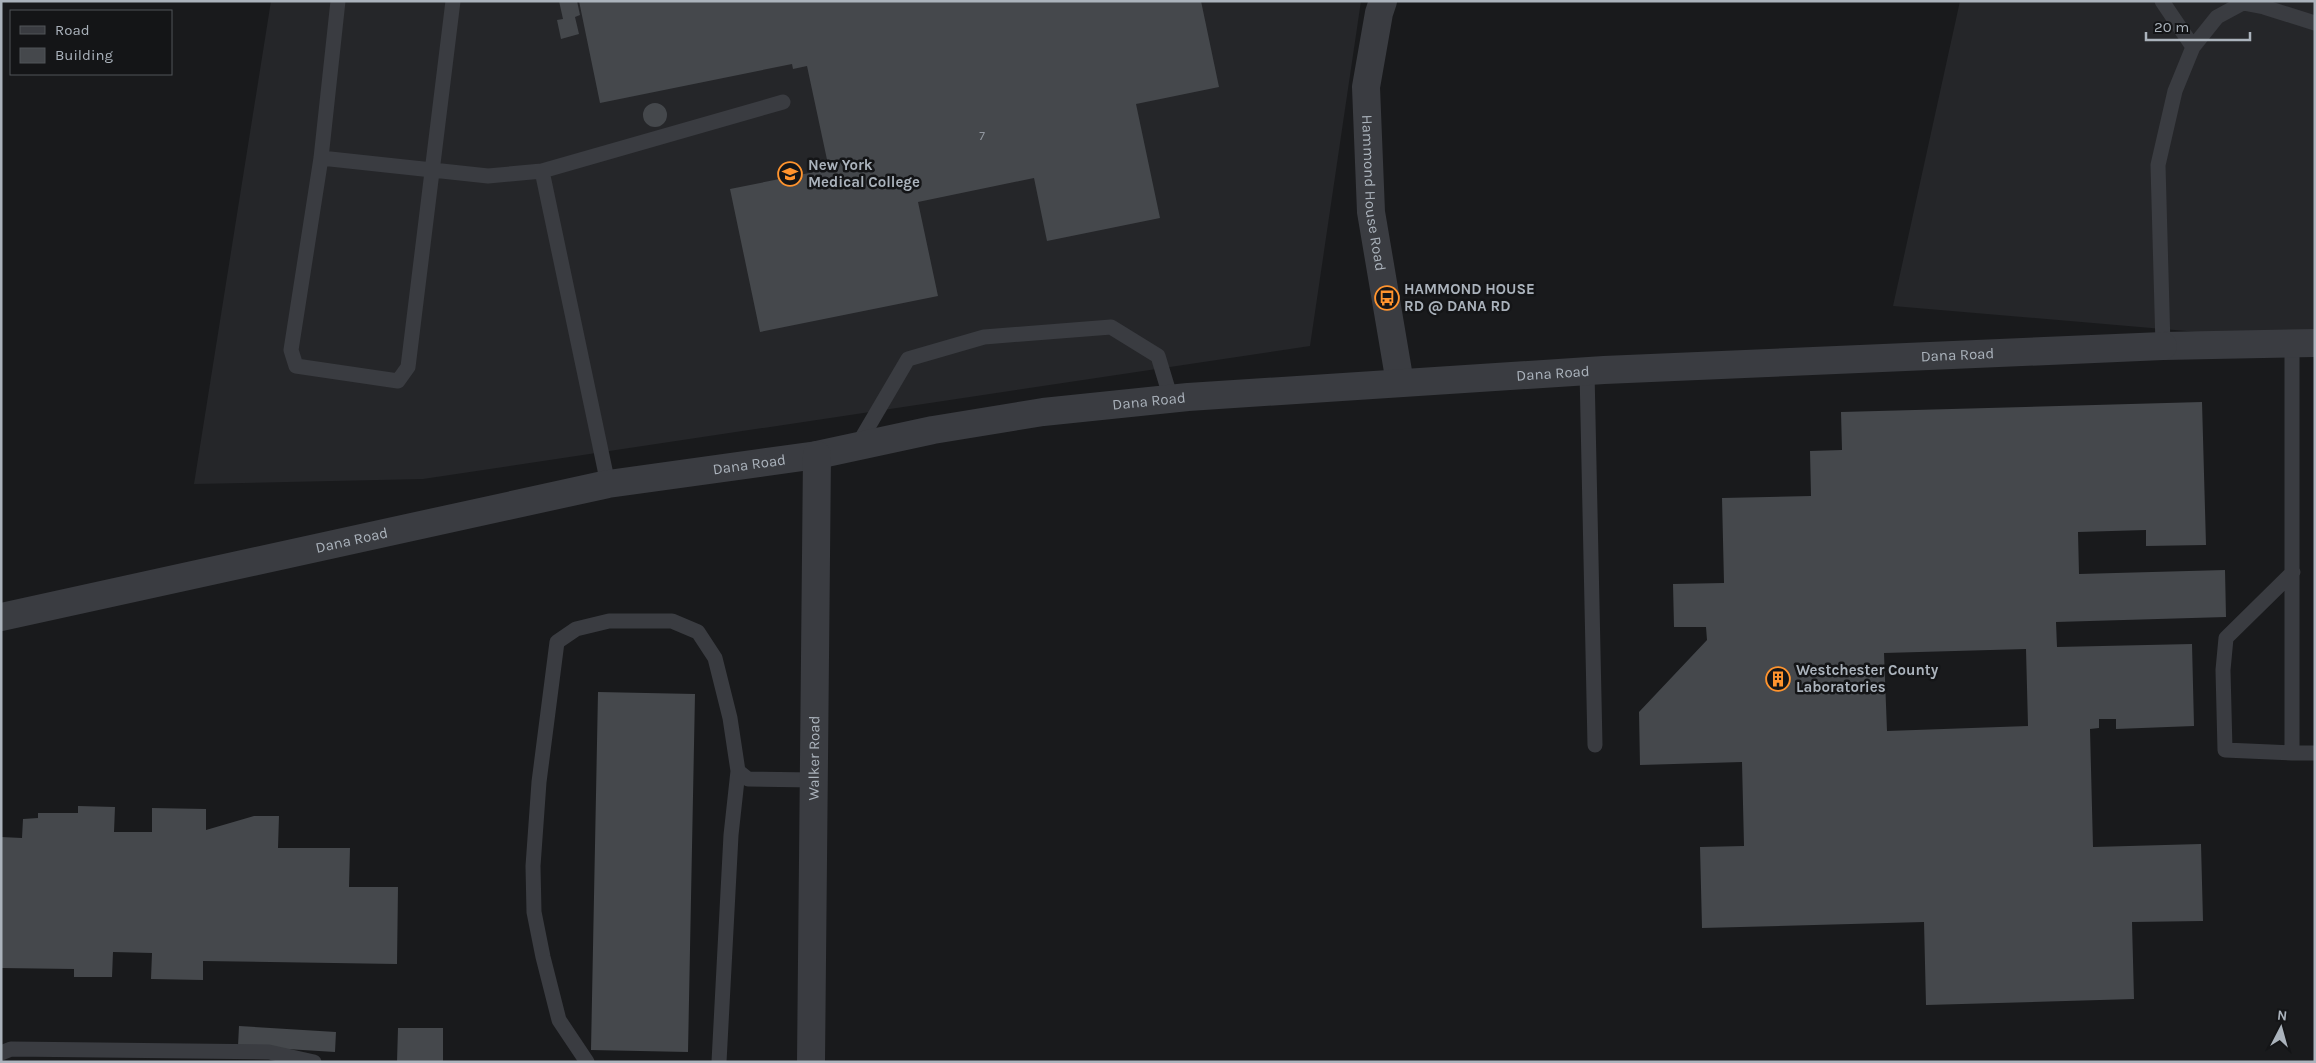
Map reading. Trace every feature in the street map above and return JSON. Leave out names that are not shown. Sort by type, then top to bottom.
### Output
[{"type":"street","name":"Hammond House Road","points":[[1383,1],[1366,87],[1371,212],[1400,383]]},
{"type":"street","name":"Dana Road","points":[[1,616],[608,484],[817,455],[932,430],[1043,412],[1171,399],[1587,371],[2162,346],[2303,343]]},
{"type":"street","name":"Walker Road","points":[[811,1062],[817,455]]},
{"type":"lane","points":[[338,1],[321,158],[291,350],[296,366],[398,381],[408,367],[453,1]]},
{"type":"lane","points":[[2162,1],[2193,47]]},
{"type":"lane","points":[[2162,346],[2158,165],[2175,91],[2193,47],[2217,17],[2244,2],[2264,6],[2315,24]]},
{"type":"lane","points":[[321,158],[488,176],[542,171],[783,102]]},
{"type":"lane","points":[[542,171],[608,484]]},
{"type":"lane","points":[[857,446],[908,359],[984,337],[1111,327],[1158,356],[1171,399]]},
{"type":"lane","points":[[2292,753],[2294,572],[2303,343]]},
{"type":"lane","points":[[1587,371],[1595,745]]},
{"type":"lane","points":[[2294,572],[2226,638],[2222,670],[2225,750],[2292,753],[2315,752]]},
{"type":"lane","points":[[587,1062],[559,1020],[543,958],[534,912],[532,866],[539,782],[556,642],[576,629],[609,621],[672,621],[698,632],[715,658],[730,718],[738,771],[731,835],[719,1062]]},
{"type":"lane","points":[[738,771],[748,779],[814,780]]},
{"type":"lane","points":[[1,1053],[11,1049],[269,1052],[314,1062]]},
{"type":"shaded area","name":"New York Medical College","points":[[271,1],[1361,1],[1310,346],[423,479],[194,484]]},
{"type":"shaded area","points":[[1960,1],[2315,1],[2315,342],[1893,306]]},
{"type":"building","points":[[559,1],[577,1],[580,15],[575,17],[579,34],[561,39],[557,20],[563,19]]},
{"type":"building","points":[[579,1],[1201,1],[1219,87],[1136,104],[1160,218],[1047,241],[1034,178],[918,202],[938,296],[760,332],[730,189],[829,169],[807,66],[793,69],[792,64],[600,103]]},
{"type":"building","points":[[655,103],[664,106],[667,115],[664,124],[655,127],[646,124],[643,115],[646,106]]},
{"type":"building","name":"Westchester County Laboratories","points":[[2202,402],[2206,545],[2146,546],[2146,530],[2078,532],[2079,574],[2225,570],[2226,617],[2056,622],[2057,647],[2192,644],[2194,726],[2116,729],[2116,719],[2099,719],[2099,728],[2090,729],[2093,847],[2201,844],[2203,921],[2132,922],[2134,999],[1926,1005],[1924,922],[1702,928],[1700,847],[1744,846],[1742,762],[1640,765],[1639,712],[1707,640],[1706,627],[1674,627],[1673,584],[1724,583],[1722,498],[1811,496],[1810,451],[1842,450],[1841,412]],"holes":[[[2026,649],[2028,726],[1887,731],[1884,653]]]},
{"type":"building","points":[[598,692],[695,694],[688,1052],[591,1050]]},
{"type":"building","points":[[78,806],[115,807],[114,832],[152,832],[152,808],[206,809],[206,830],[254,816],[279,816],[278,848],[350,848],[349,887],[398,887],[397,964],[203,961],[203,980],[151,979],[152,953],[113,952],[112,977],[74,977],[74,969],[1,968],[1,837],[22,838],[23,819],[38,818],[38,813],[78,813]]},
{"type":"building","points":[[239,1026],[336,1032],[335,1052],[238,1046]]},
{"type":"building","points":[[398,1028],[443,1028],[443,1062],[397,1062]]},
{"type":"place","name":"New York Medical College","points":[[790,174]]},
{"type":"place","name":"HAMMOND HOUSE RD @ DANA RD","points":[[1387,298]]},
{"type":"place","name":"Westchester County Laboratories","points":[[1778,679]]}]
